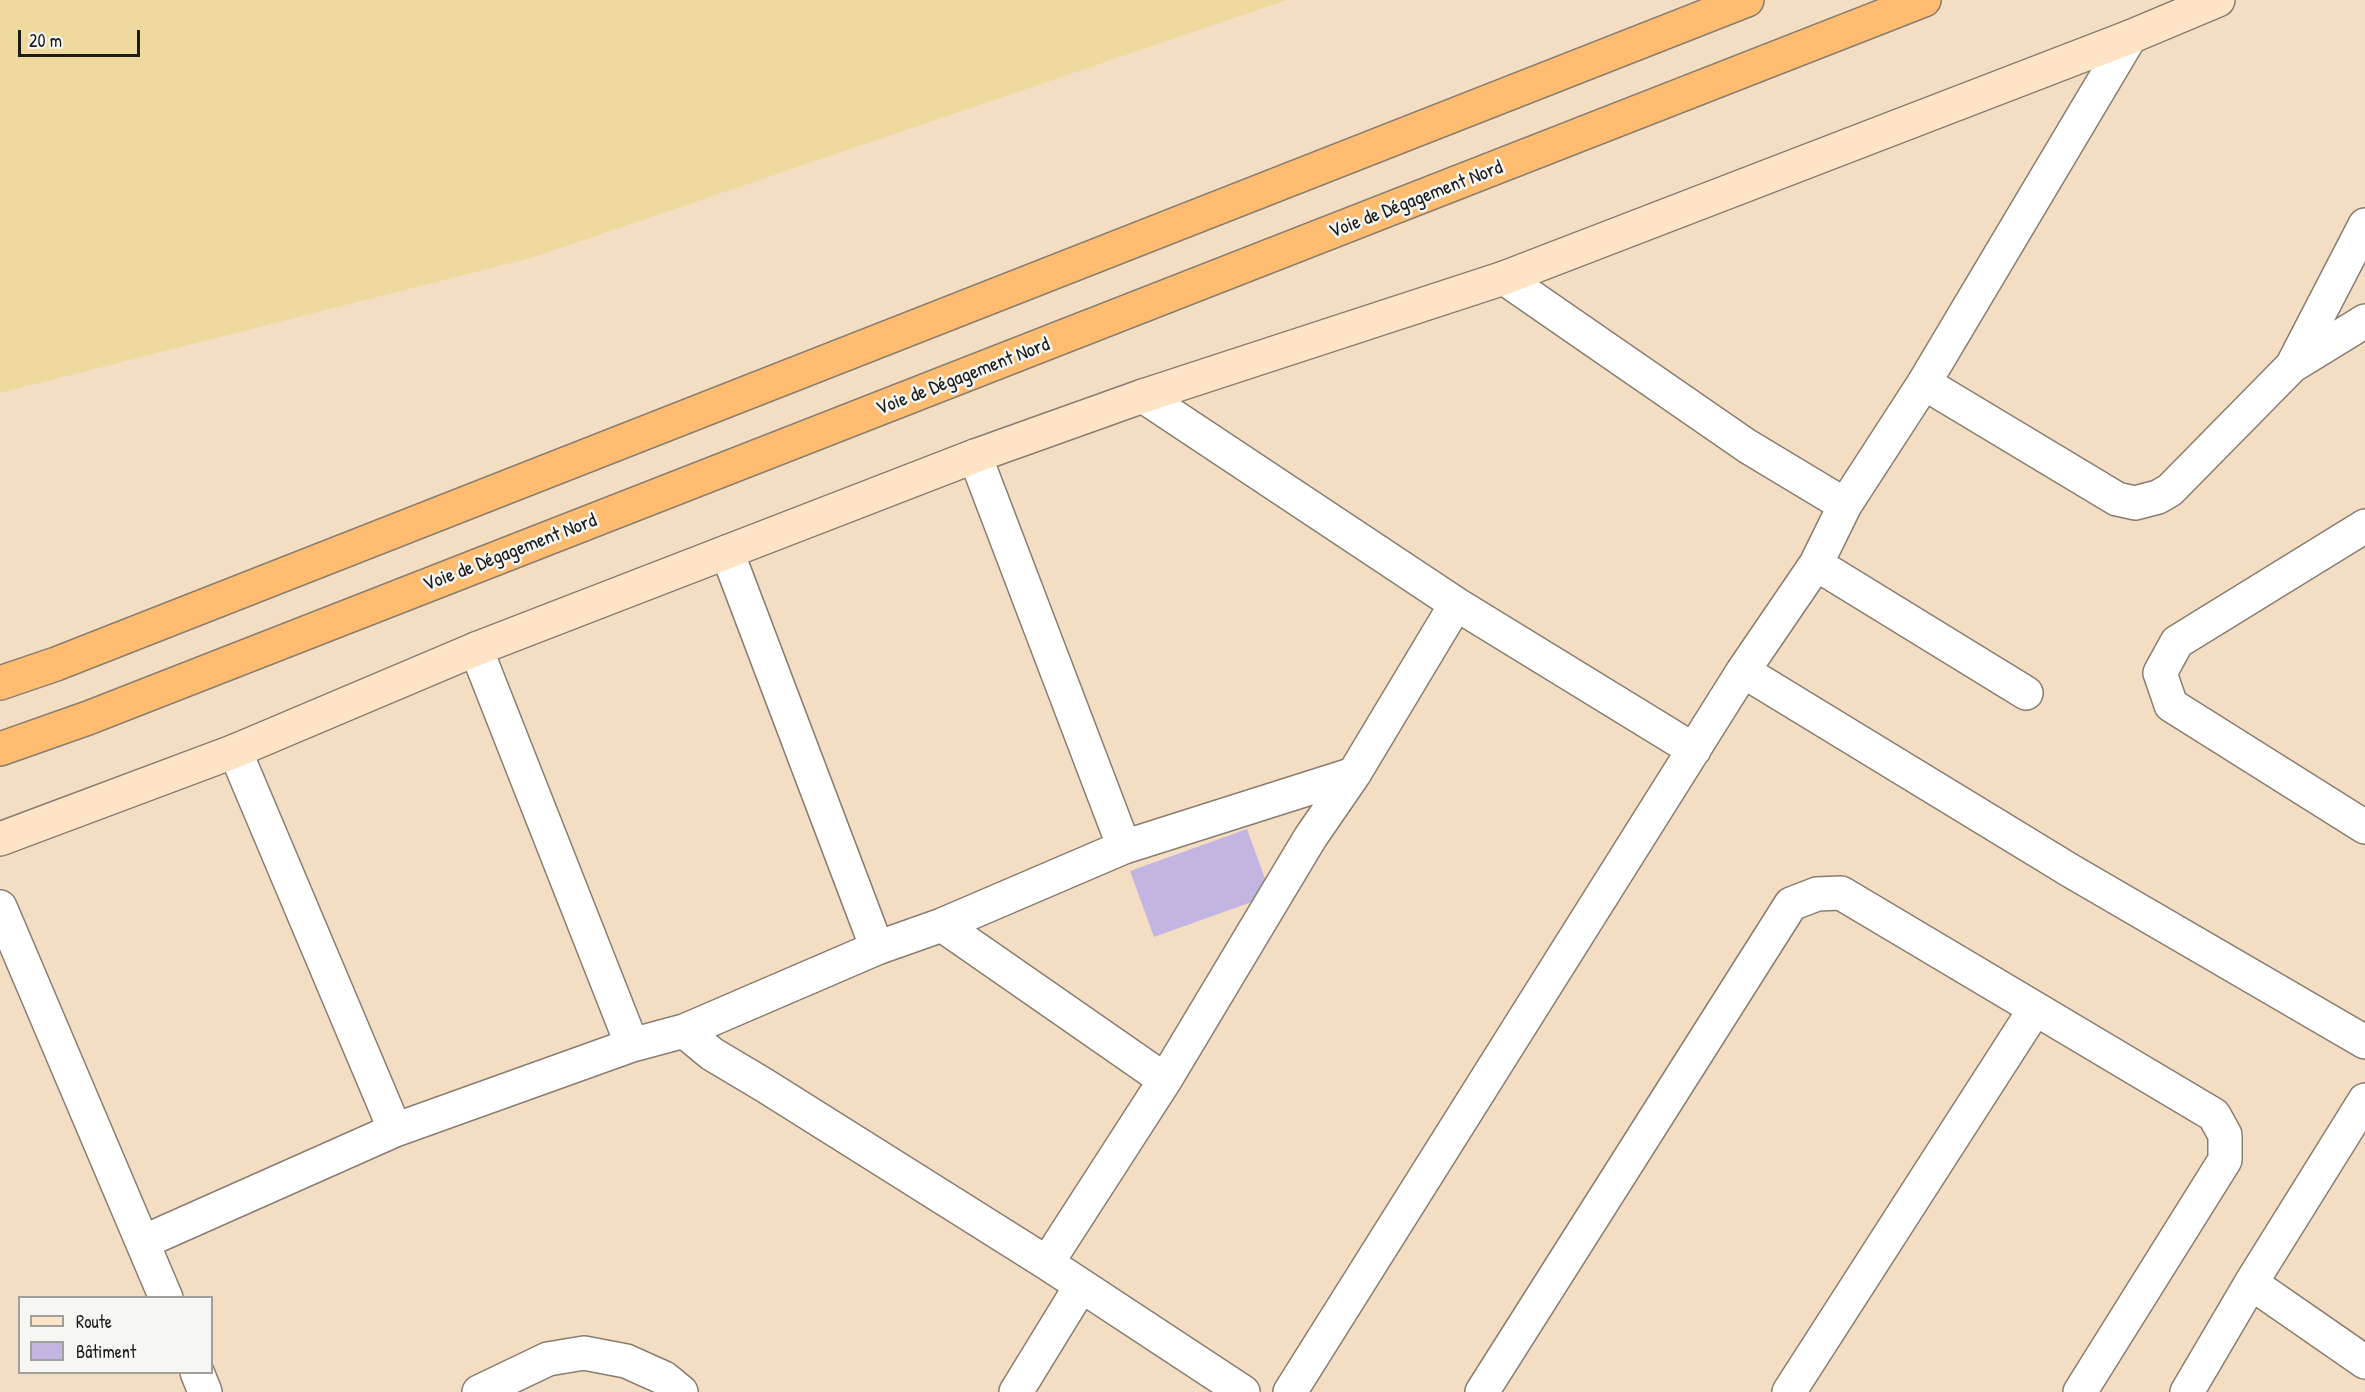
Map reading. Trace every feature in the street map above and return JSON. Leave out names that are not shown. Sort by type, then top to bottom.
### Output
[{"type":"highway","points":[[0,684],[67,660],[1747,0]]},
{"type":"highway","name":"Voie de Dégagement Nord","points":[[0,749],[88,718],[1924,0]]},
{"type":"main road","points":[[0,839],[235,751],[476,649],[975,456],[1143,396],[1504,278],[2130,37],[2218,0]]},
{"type":"street","points":[[1290,1392],[1743,670],[1816,564],[1845,505],[1924,383],[2130,37]]},
{"type":"street","points":[[2292,366],[2365,225]]},
{"type":"street","points":[[1504,278],[1747,446],[1845,505]]},
{"type":"street","points":[[1924,383],[2117,499],[2135,503],[2158,497],[2170,490],[2292,366],[2365,321]]},
{"type":"street","points":[[1143,396],[1456,604],[1694,750]]},
{"type":"street","points":[[975,456],[1124,847]]},
{"type":"street","points":[[2358,814],[2171,705],[2160,673],[2177,642],[2365,526]]},
{"type":"street","points":[[727,552],[877,948]]},
{"type":"street","points":[[1816,564],[2026,693]]},
{"type":"street","points":[[1047,1263],[1165,1080],[1456,604]]},
{"type":"street","points":[[476,649],[632,1045]]},
{"type":"street","points":[[1743,670],[2071,870],[2365,1042]]},
{"type":"street","points":[[235,751],[395,1130]]},
{"type":"street","points":[[143,1242],[395,1130],[632,1045],[684,1031],[877,948],[942,925],[1124,847],[1354,774]]},
{"type":"street","points":[[1482,1392],[1791,904],[1817,894],[1841,893],[2214,1115],[2225,1135],[2225,1160],[2080,1392]]},
{"type":"street","points":[[0,907],[165,1296]]},
{"type":"street","points":[[942,925],[1165,1080]]},
{"type":"street","points":[[1788,1392],[2036,1009]]},
{"type":"street","points":[[684,1031],[712,1054],[764,1084],[1047,1263],[1243,1392]]},
{"type":"street","points":[[2187,1392],[2251,1283],[2365,1100]]},
{"type":"street","points":[[2251,1283],[2365,1362]]},
{"type":"street","points":[[1016,1392],[1081,1286]]},
{"type":"street","points":[[479,1392],[548,1359],[584,1353],[627,1361],[664,1377],[681,1392]]},
{"type":"street","points":[[198,1374],[205,1392]]},
{"type":"sand","points":[[0,0],[1287,0],[534,257],[0,393]]},
{"type":"building","points":[[1247,829],[1271,895],[1154,937],[1130,871]]}]
